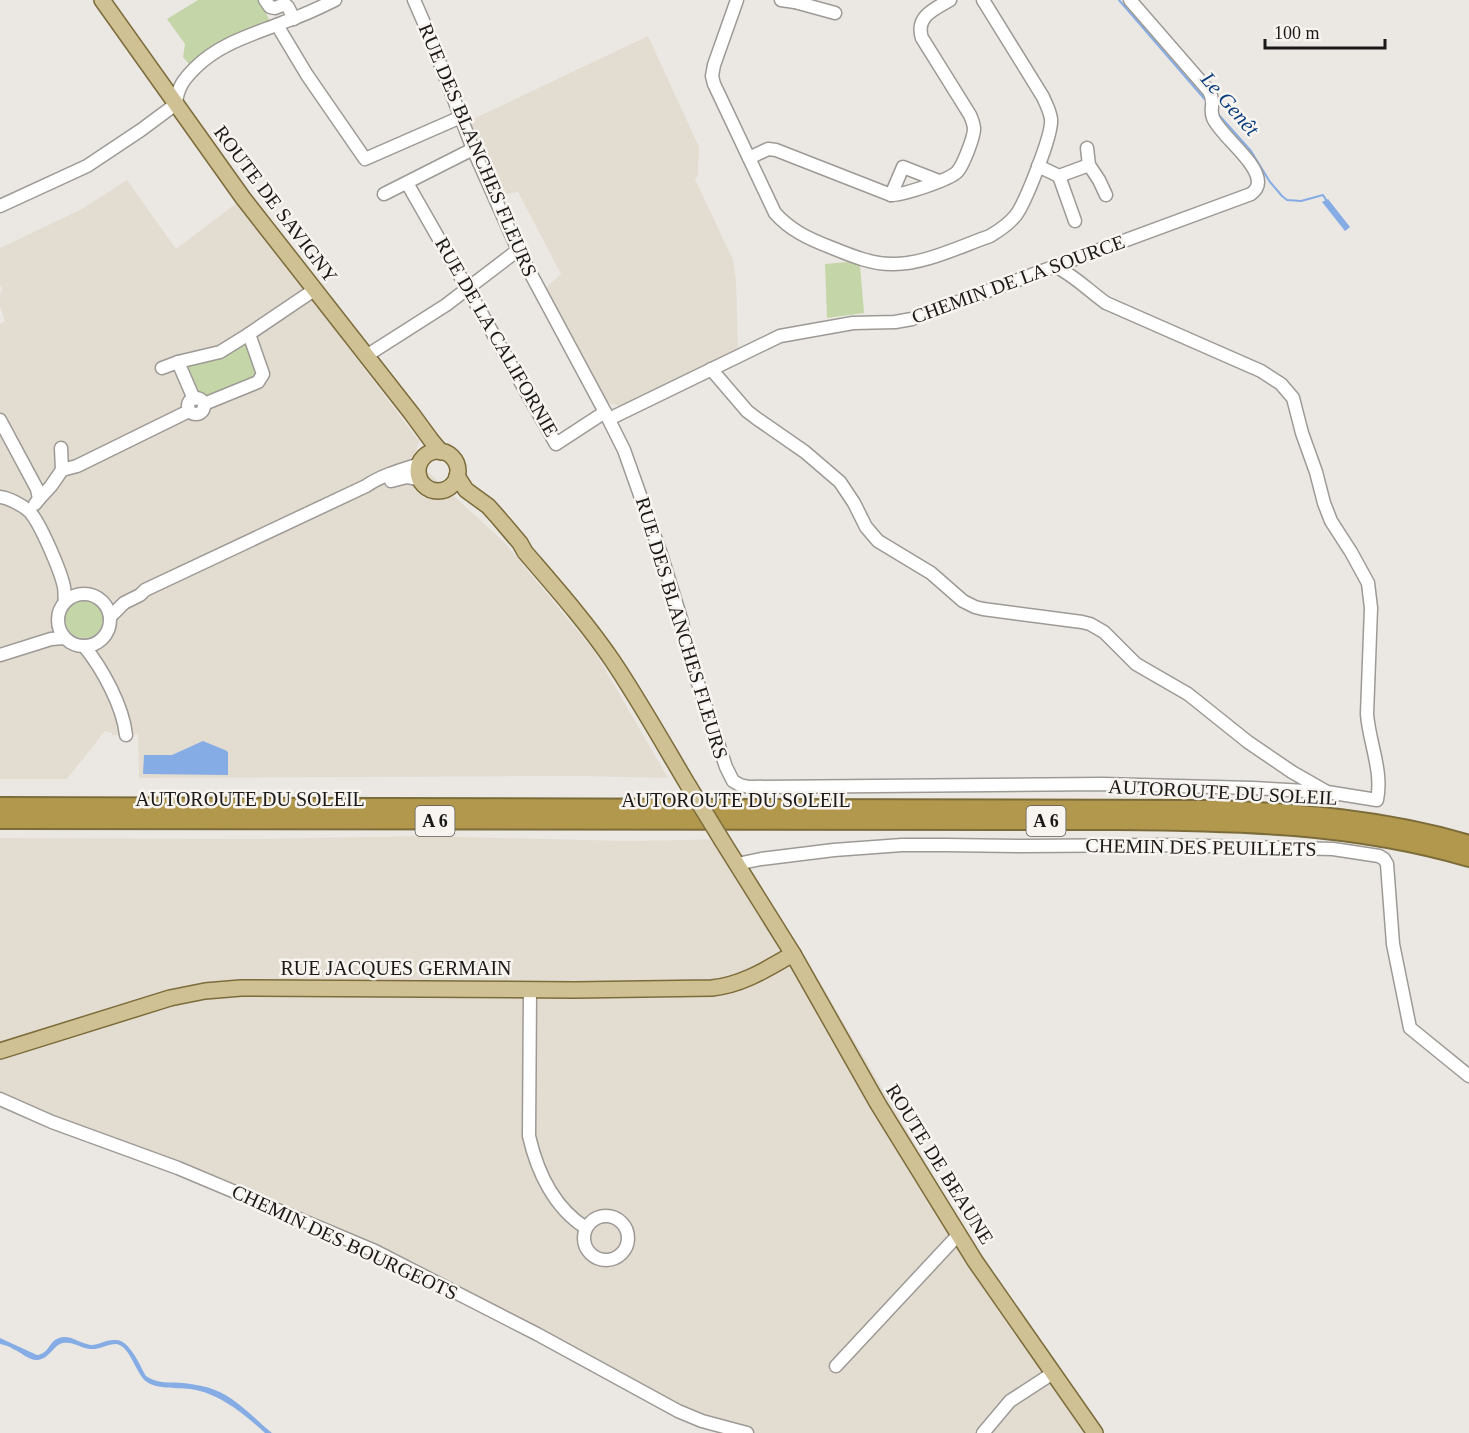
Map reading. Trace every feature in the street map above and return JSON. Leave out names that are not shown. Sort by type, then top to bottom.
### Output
[{"type":"highway","name":"AUTOROUTE DU SOLEIL","points":[[0,806],[1190,808],[1278,812],[1340,818],[1398,827],[1469,844]]},
{"type":"highway","name":"AUTOROUTE DU SOLEIL","points":[[0,820],[1235,823],[1369,835],[1469,858]]},
{"type":"highway","points":[[0,829],[156,827],[183,820]]},
{"type":"main road","name":"ROUTE DE SAVIGNY","points":[[102,0],[243,198],[441,452]]},
{"type":"main road","points":[[422,429],[425,442],[422,467],[427,487],[436,490],[446,489],[486,507]]},
{"type":"main road","points":[[422,467],[434,452],[450,455],[458,470],[453,484],[446,489]]},
{"type":"main road","points":[[457,476],[466,490],[486,507],[520,543],[613,661],[737,864]]},
{"type":"main road","name":"ROUTE DE BEAUNE","points":[[737,864],[793,954],[878,1104],[981,1270],[1095,1433]]},
{"type":"main road","name":"RUE JACQUES GERMAIN","points":[[0,1051],[170,998],[211,991],[241,988],[690,990],[721,987],[743,981],[793,954]]},
{"type":"street","points":[[265,0],[270,7],[275,8],[285,4],[294,19]]},
{"type":"street","points":[[0,206],[87,166],[141,130],[176,104],[177,95],[184,81],[205,59],[224,46],[243,36],[294,19],[335,0]]},
{"type":"street","name":"RUE DES BLANCHES FLEURS","points":[[414,0],[473,148],[518,250],[607,416],[633,472],[682,622],[696,677],[733,781],[750,788],[1112,784],[1327,792]]},
{"type":"street","points":[[737,0],[717,55],[712,76],[719,97],[772,208],[781,220],[807,238],[861,259],[875,267],[921,261],[990,236],[1000,230],[1018,212],[1038,166],[1049,133],[1051,120],[1048,108],[983,0]]},
{"type":"street","points":[[781,0],[798,1],[835,13]]},
{"type":"street","points":[[748,158],[768,149],[776,150],[891,195],[901,194],[952,176],[958,171],[974,130],[970,115],[920,34],[921,23],[926,14],[950,0]]},
{"type":"street","name":"CHEMIN DE LA SOURCE","points":[[607,416],[780,336],[879,319],[895,322],[912,319],[1247,196],[1255,191],[1258,182],[1254,171],[1215,121],[1213,100],[1209,91],[1130,0]]},
{"type":"street","points":[[276,25],[364,159],[461,117]]},
{"type":"street","points":[[384,194],[473,148]]},
{"type":"street","points":[[1087,148],[1089,165],[1100,180],[1106,195]]},
{"type":"street","points":[[1059,176],[1089,165]]},
{"type":"street","points":[[1038,166],[1059,176],[1076,221]]},
{"type":"street","points":[[891,195],[903,167],[939,181]]},
{"type":"street","name":"RUE DE LA CALIFORNIE","points":[[407,183],[556,444],[607,416]]},
{"type":"street","points":[[366,356],[446,305],[518,250]]},
{"type":"street","points":[[711,369],[747,411],[805,452],[840,482],[866,527],[878,541],[931,573],[963,601],[983,609],[1082,622],[1097,627],[1110,636],[1136,664],[1188,694],[1274,760],[1327,792],[1377,800],[1379,793],[1376,764],[1367,714],[1371,608],[1368,583],[1327,511],[1293,398],[1281,384],[1261,371],[1106,303],[1075,278],[1055,266]]},
{"type":"street","points":[[162,369],[178,362],[220,352],[314,290]]},
{"type":"street","points":[[62,470],[77,466],[196,404],[258,382],[263,374],[249,334]]},
{"type":"street","points":[[178,362],[196,404]]},
{"type":"street","points":[[0,420],[37,489],[39,499]]},
{"type":"street","points":[[29,512],[62,470],[62,448]]},
{"type":"street","points":[[102,601],[145,590],[366,486],[407,477],[422,467]]},
{"type":"street","points":[[0,496],[29,512],[58,568],[65,601]]},
{"type":"street","points":[[58,568],[71,585],[97,597],[109,611],[108,630],[100,640],[84,646],[64,638],[60,631],[58,615],[65,601],[85,593]]},
{"type":"street","points":[[110,617],[124,603],[145,590]]},
{"type":"street","points":[[23,647],[44,635],[58,622]]},
{"type":"street","points":[[0,655],[51,639],[64,638]]},
{"type":"street","points":[[100,640],[104,674],[126,735]]},
{"type":"street","points":[[84,646],[104,674]]},
{"type":"street","name":"CHEMIN DES PEUILLETS","points":[[737,864],[751,860],[877,847],[945,845],[1160,845],[1348,850],[1379,856],[1387,864],[1393,944],[1410,1028],[1469,1076]]},
{"type":"street","points":[[530,990],[529,1136],[533,1155],[540,1173],[559,1204],[586,1228]]},
{"type":"street","name":"CHEMIN DES BOURGEOTS","points":[[0,1099],[52,1122],[178,1168],[344,1237],[418,1272],[678,1411],[702,1421],[747,1433]]},
{"type":"street","points":[[836,1366],[959,1234]]},
{"type":"street","points":[[983,1433],[1010,1401],[1053,1373]]},
{"type":"shaded area","points":[[648,36],[699,147],[698,176],[695,179],[733,260],[736,280],[738,351],[624,407],[608,403],[546,288],[561,274],[518,192],[501,195],[469,121]]},
{"type":"shaded area","points":[[127,180],[176,249],[238,202],[419,441],[414,459],[505,543],[595,652],[668,778],[581,776],[139,778],[138,734],[112,735],[105,731],[67,779],[0,779],[0,324],[5,321],[0,306],[2,289],[0,285],[0,248],[82,209]]},
{"type":"shaded area","points":[[422,836],[629,841],[731,839],[803,953],[966,1232],[1055,1366],[1103,1433],[736,1433],[697,1422],[448,1291],[317,1229],[0,1104],[0,838],[255,839]]},
{"type":"green space","points":[[198,0],[259,0],[270,21],[218,43],[190,65],[183,57],[185,44],[167,19]]},
{"type":"green space","points":[[848,262],[860,265],[864,313],[827,318],[825,264]]},
{"type":"green space","points":[[244,341],[256,375],[231,389],[203,397],[186,362]]},
{"type":"green space","points":[[84,600],[91,601],[97,606],[102,612],[102,626],[97,632],[91,637],[84,638],[77,637],[71,632],[66,626],[65,619],[66,612],[71,606],[77,601]]},
{"type":"water","points":[[1328,199],[1350,227],[1345,231],[1322,202]]},
{"type":"water","points":[[203,741],[228,752],[228,775],[143,774],[144,755],[172,755]]},
{"type":"water","points":[[63,1337],[91,1345],[119,1340],[129,1347],[150,1379],[199,1385],[223,1393],[272,1433],[265,1433],[233,1407],[206,1393],[152,1385],[139,1373],[125,1349],[116,1344],[90,1349],[63,1343],[45,1357],[37,1360],[0,1344],[0,1338],[37,1355]]},
{"type":"waterway","name":"Le Genêt","points":[[1119,0],[1208,103]]},
{"type":"waterway","name":"Le Genêt","points":[[1218,114],[1251,151],[1270,182],[1287,200],[1301,201],[1323,195],[1326,200]]}]
